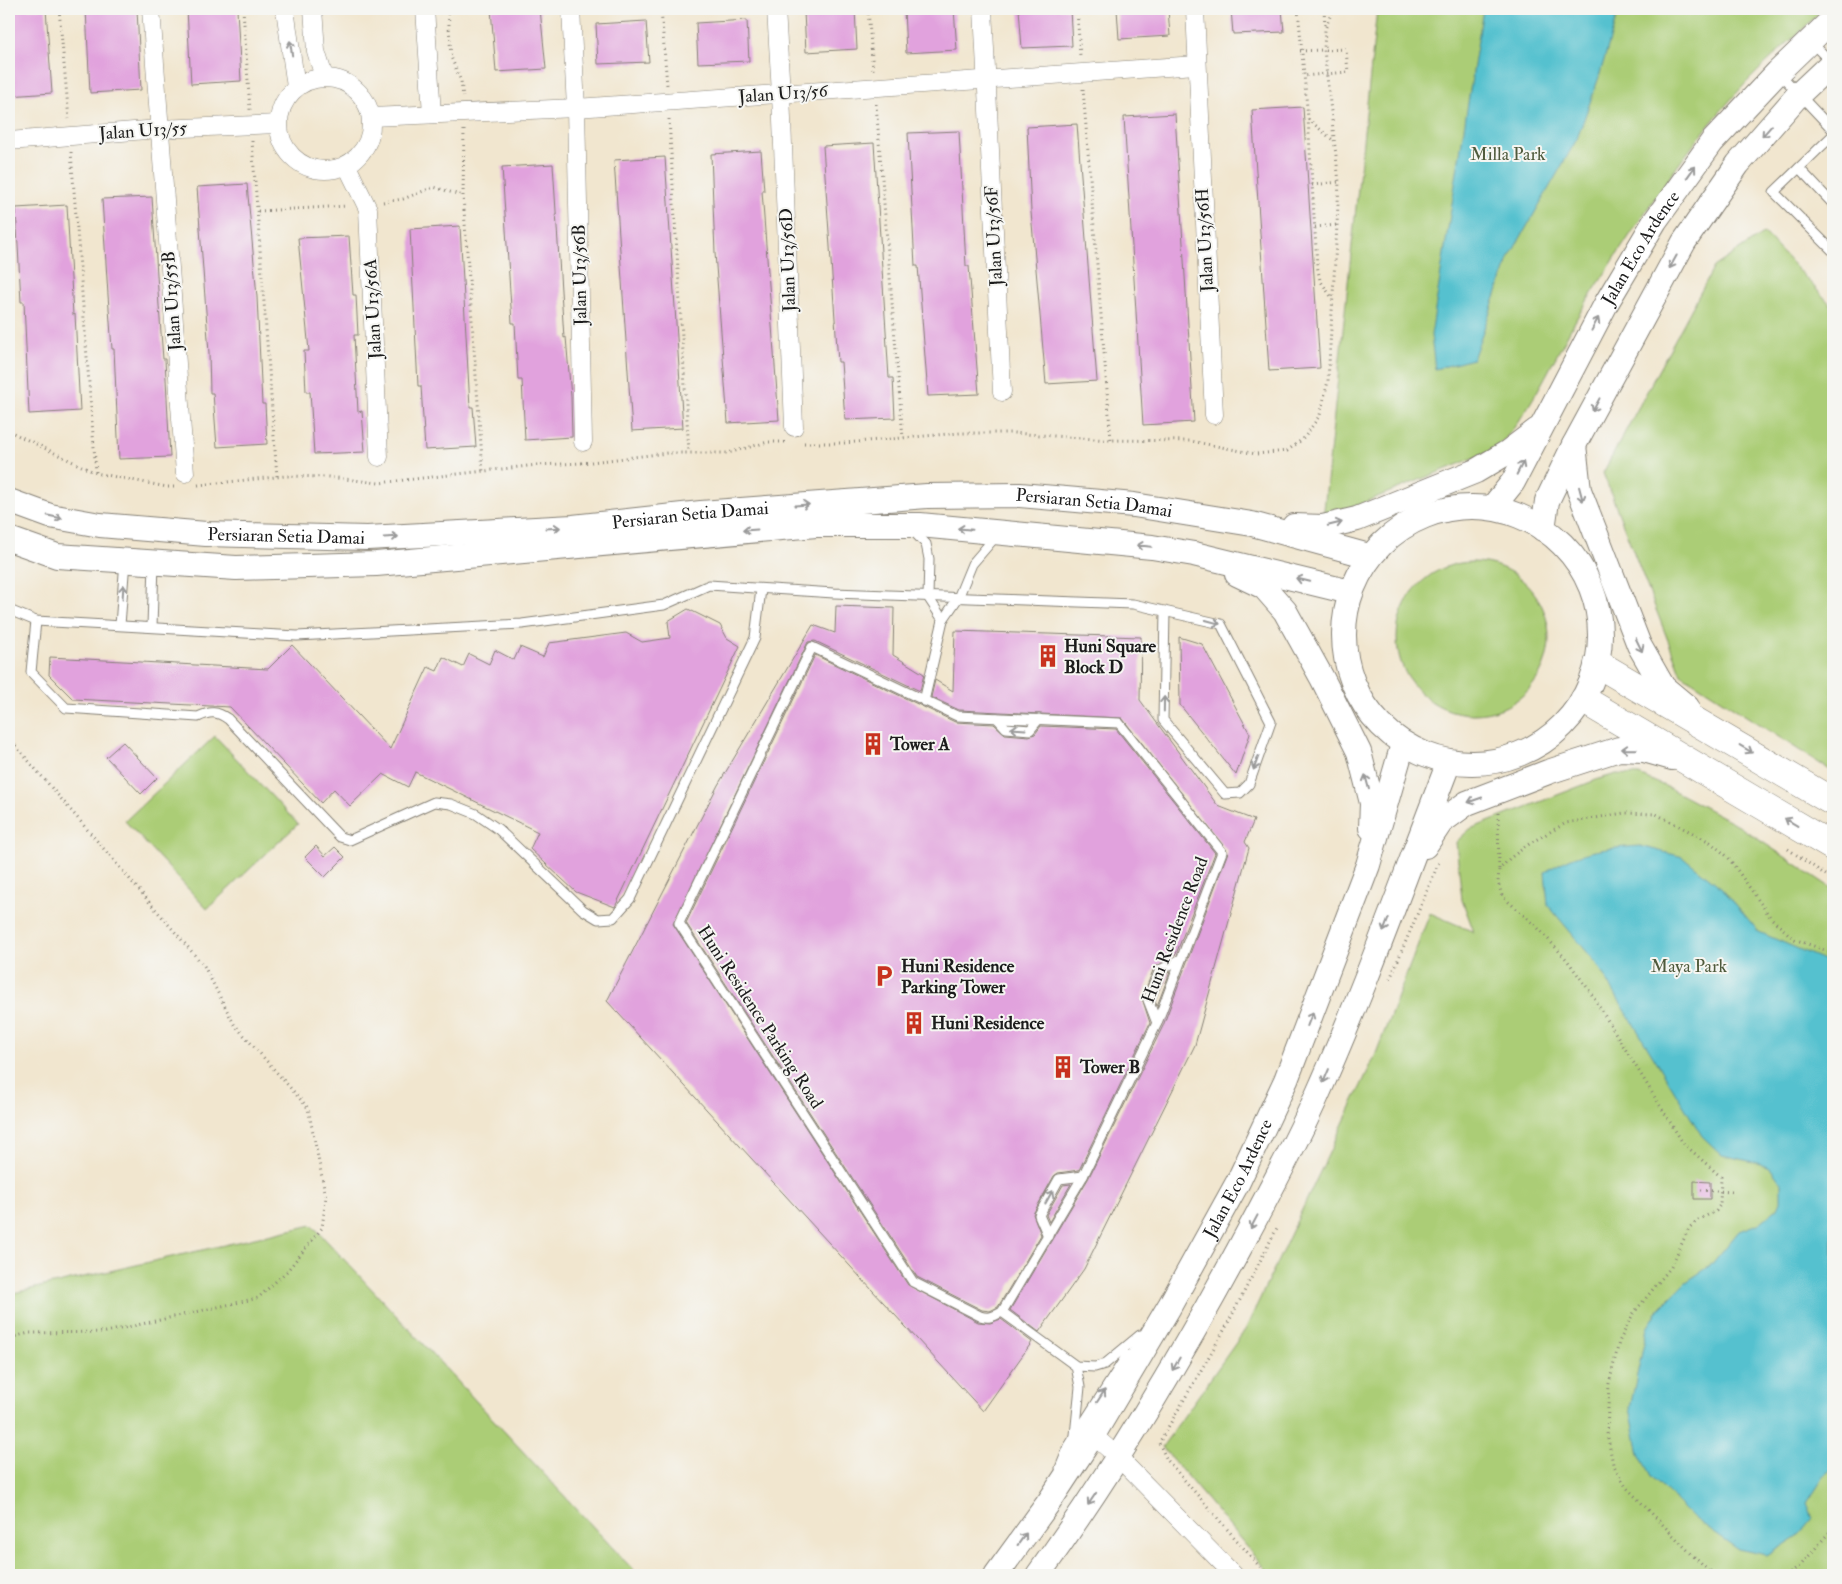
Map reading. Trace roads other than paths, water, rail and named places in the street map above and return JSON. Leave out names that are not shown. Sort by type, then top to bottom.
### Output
[{"type":"highway","points":[[1598,664],[1712,728],[1833,802]]},
{"type":"highway","points":[[1584,700],[1693,763],[1833,848]]},
{"type":"street","name":"Jalan U13/55B","points":[[151,9],[184,482]]},
{"type":"street","points":[[285,9],[296,87]]},
{"type":"street","points":[[313,9],[316,51],[324,77]]},
{"type":"street","points":[[425,9],[432,114]]},
{"type":"street","name":"Jalan U13/56B","points":[[571,9],[576,108],[583,442]]},
{"type":"street","name":"Jalan U13/56D","points":[[776,9],[781,94],[792,437]]},
{"type":"street","name":"Jalan U13/56F","points":[[983,9],[1002,392]]},
{"type":"street","name":"Jalan U13/56H","points":[[1195,9],[1196,65],[1214,415]]},
{"type":"street","name":"Jalan Eco Ardence","points":[[1492,508],[1513,482],[1607,302],[1655,221],[1712,142],[1778,72],[1833,19]]},
{"type":"street","name":"Jalan Eco Ardence","points":[[1543,529],[1548,501],[1574,445],[1684,242],[1738,164],[1799,94],[1833,63]]},
{"type":"street","name":"Jalan U13/56","points":[[371,117],[576,108],[1196,65]]},
{"type":"street","points":[[324,77],[349,84],[367,104],[371,117],[371,132],[367,145],[358,157],[347,166],[331,171],[315,170],[300,164],[288,154],[280,140],[278,124],[280,110],[287,97],[296,87],[309,80],[324,77]]},
{"type":"street","name":"Jalan U13/55","points":[[9,141],[159,128],[278,124]]},
{"type":"street","name":"Jalan U13/56A","points":[[347,166],[368,209],[379,457]]},
{"type":"street","points":[[1252,524],[1323,527],[1357,519],[1476,471],[1508,452],[1541,426]]},
{"type":"street","points":[[1574,445],[1579,490],[1639,645],[1663,687],[1712,728]]},
{"type":"street","name":"Persiaran Setia Damai","points":[[9,501],[50,516],[100,525],[206,534],[367,538],[573,527],[701,513],[927,496],[1020,495],[1125,504],[1252,524],[1369,556]]},
{"type":"street","points":[[1492,508],[1520,516],[1543,529],[1565,547],[1589,582],[1600,622],[1598,664],[1584,700],[1559,730],[1526,752],[1488,763],[1449,762],[1403,744],[1371,714],[1350,676],[1343,634],[1350,592],[1369,556],[1403,525],[1446,509],[1492,508]]},
{"type":"street","name":"Persiaran Setia Damai","points":[[9,539],[57,556],[125,559],[154,563],[236,568],[376,564],[816,525],[906,525],[1133,545],[1194,554],[1350,592]]},
{"type":"street","points":[[1194,554],[1264,587],[1285,611],[1359,752],[1372,803],[1368,865],[1403,879],[1441,822],[1467,803],[1548,772],[1620,749],[1644,750],[1693,763]]},
{"type":"street","name":"Jalan Eco Ardence","points":[[996,1575],[1049,1502],[1084,1436],[1169,1307],[1230,1197],[1286,1080],[1368,865],[1403,744]]},
{"type":"street","name":"Jalan Eco Ardence","points":[[1038,1575],[1119,1458],[1197,1327],[1266,1199],[1311,1109],[1355,1007],[1449,762]]},
{"type":"street","points":[[1084,1436],[1119,1458],[1234,1575]]},
{"type":"lane","points":[[1810,41],[1833,63]]},
{"type":"lane","points":[[1778,72],[1833,130]]},
{"type":"lane","points":[[1833,134],[1774,192],[1833,251]]},
{"type":"lane","points":[[1799,168],[1833,204]]},
{"type":"lane","points":[[906,525],[926,544],[929,559],[928,596],[943,620]]},
{"type":"lane","points":[[924,701],[943,620],[958,598],[972,564],[1000,532]]},
{"type":"lane","points":[[120,625],[125,559]]},
{"type":"lane","points":[[152,627],[154,563]]},
{"type":"lane","points":[[9,610],[36,620],[297,636],[522,624],[664,605],[709,585],[761,590],[1133,604],[1165,611],[1220,624],[1271,722],[1249,784],[1240,793],[1225,794],[1163,720],[1165,611]]},
{"type":"lane","points":[[36,620],[31,672],[66,708],[198,717],[209,712],[220,714],[228,719],[340,837],[350,840],[434,802],[451,804],[476,814],[498,829],[583,910],[598,919],[613,918],[630,899],[755,638],[761,590]]},
{"type":"lane","name":"Huni Residence Parking Road","points":[[924,701],[812,647],[679,923],[913,1282],[987,1318],[1002,1312]]},
{"type":"lane","name":"Huni Residence Road","points":[[924,701],[957,716],[1119,723],[1222,852],[1157,1023],[1083,1176],[1002,1312]]},
{"type":"lane","points":[[1157,1023],[1148,1000],[1160,970],[1181,959]]},
{"type":"lane","points":[[1048,1236],[1039,1215],[1059,1179],[1083,1176]]},
{"type":"lane","points":[[1188,1251],[1203,1226],[1230,1197]]},
{"type":"lane","points":[[1002,1312],[1076,1366],[1095,1367],[1105,1364],[1142,1331],[1084,1436]]},
{"type":"lane","points":[[1076,1366],[1080,1387],[1084,1436]]},
{"type":"water","points":[[1483,9],[1619,9],[1599,77],[1577,139],[1510,256],[1473,359],[1435,369],[1431,335]]},
{"type":"water","points":[[1640,846],[1683,857],[1722,888],[1759,932],[1833,964],[1833,1470],[1825,1475],[1807,1503],[1813,1518],[1798,1536],[1767,1556],[1739,1550],[1693,1518],[1651,1476],[1639,1454],[1630,1408],[1647,1328],[1660,1308],[1686,1282],[1710,1266],[1739,1231],[1760,1223],[1778,1208],[1781,1201],[1781,1183],[1771,1169],[1758,1163],[1722,1155],[1702,1136],[1597,964],[1548,905],[1545,872],[1580,855],[1614,848]]},
{"type":"place","name":"Huni Square Block D","points":[[1048,656]]},
{"type":"place","name":"Tower A","points":[[873,744]]},
{"type":"place","name":"Huni Residence Parking Tower","points":[[884,976]]},
{"type":"place","name":"Huni Residence","points":[[914,1023]]},
{"type":"place","name":"Tower B","points":[[1063,1067]]},
{"type":"park label","name":"Milla Park","points":[[1508,154]]},
{"type":"park label","name":"Maya Park","points":[[1689,966]]}]
